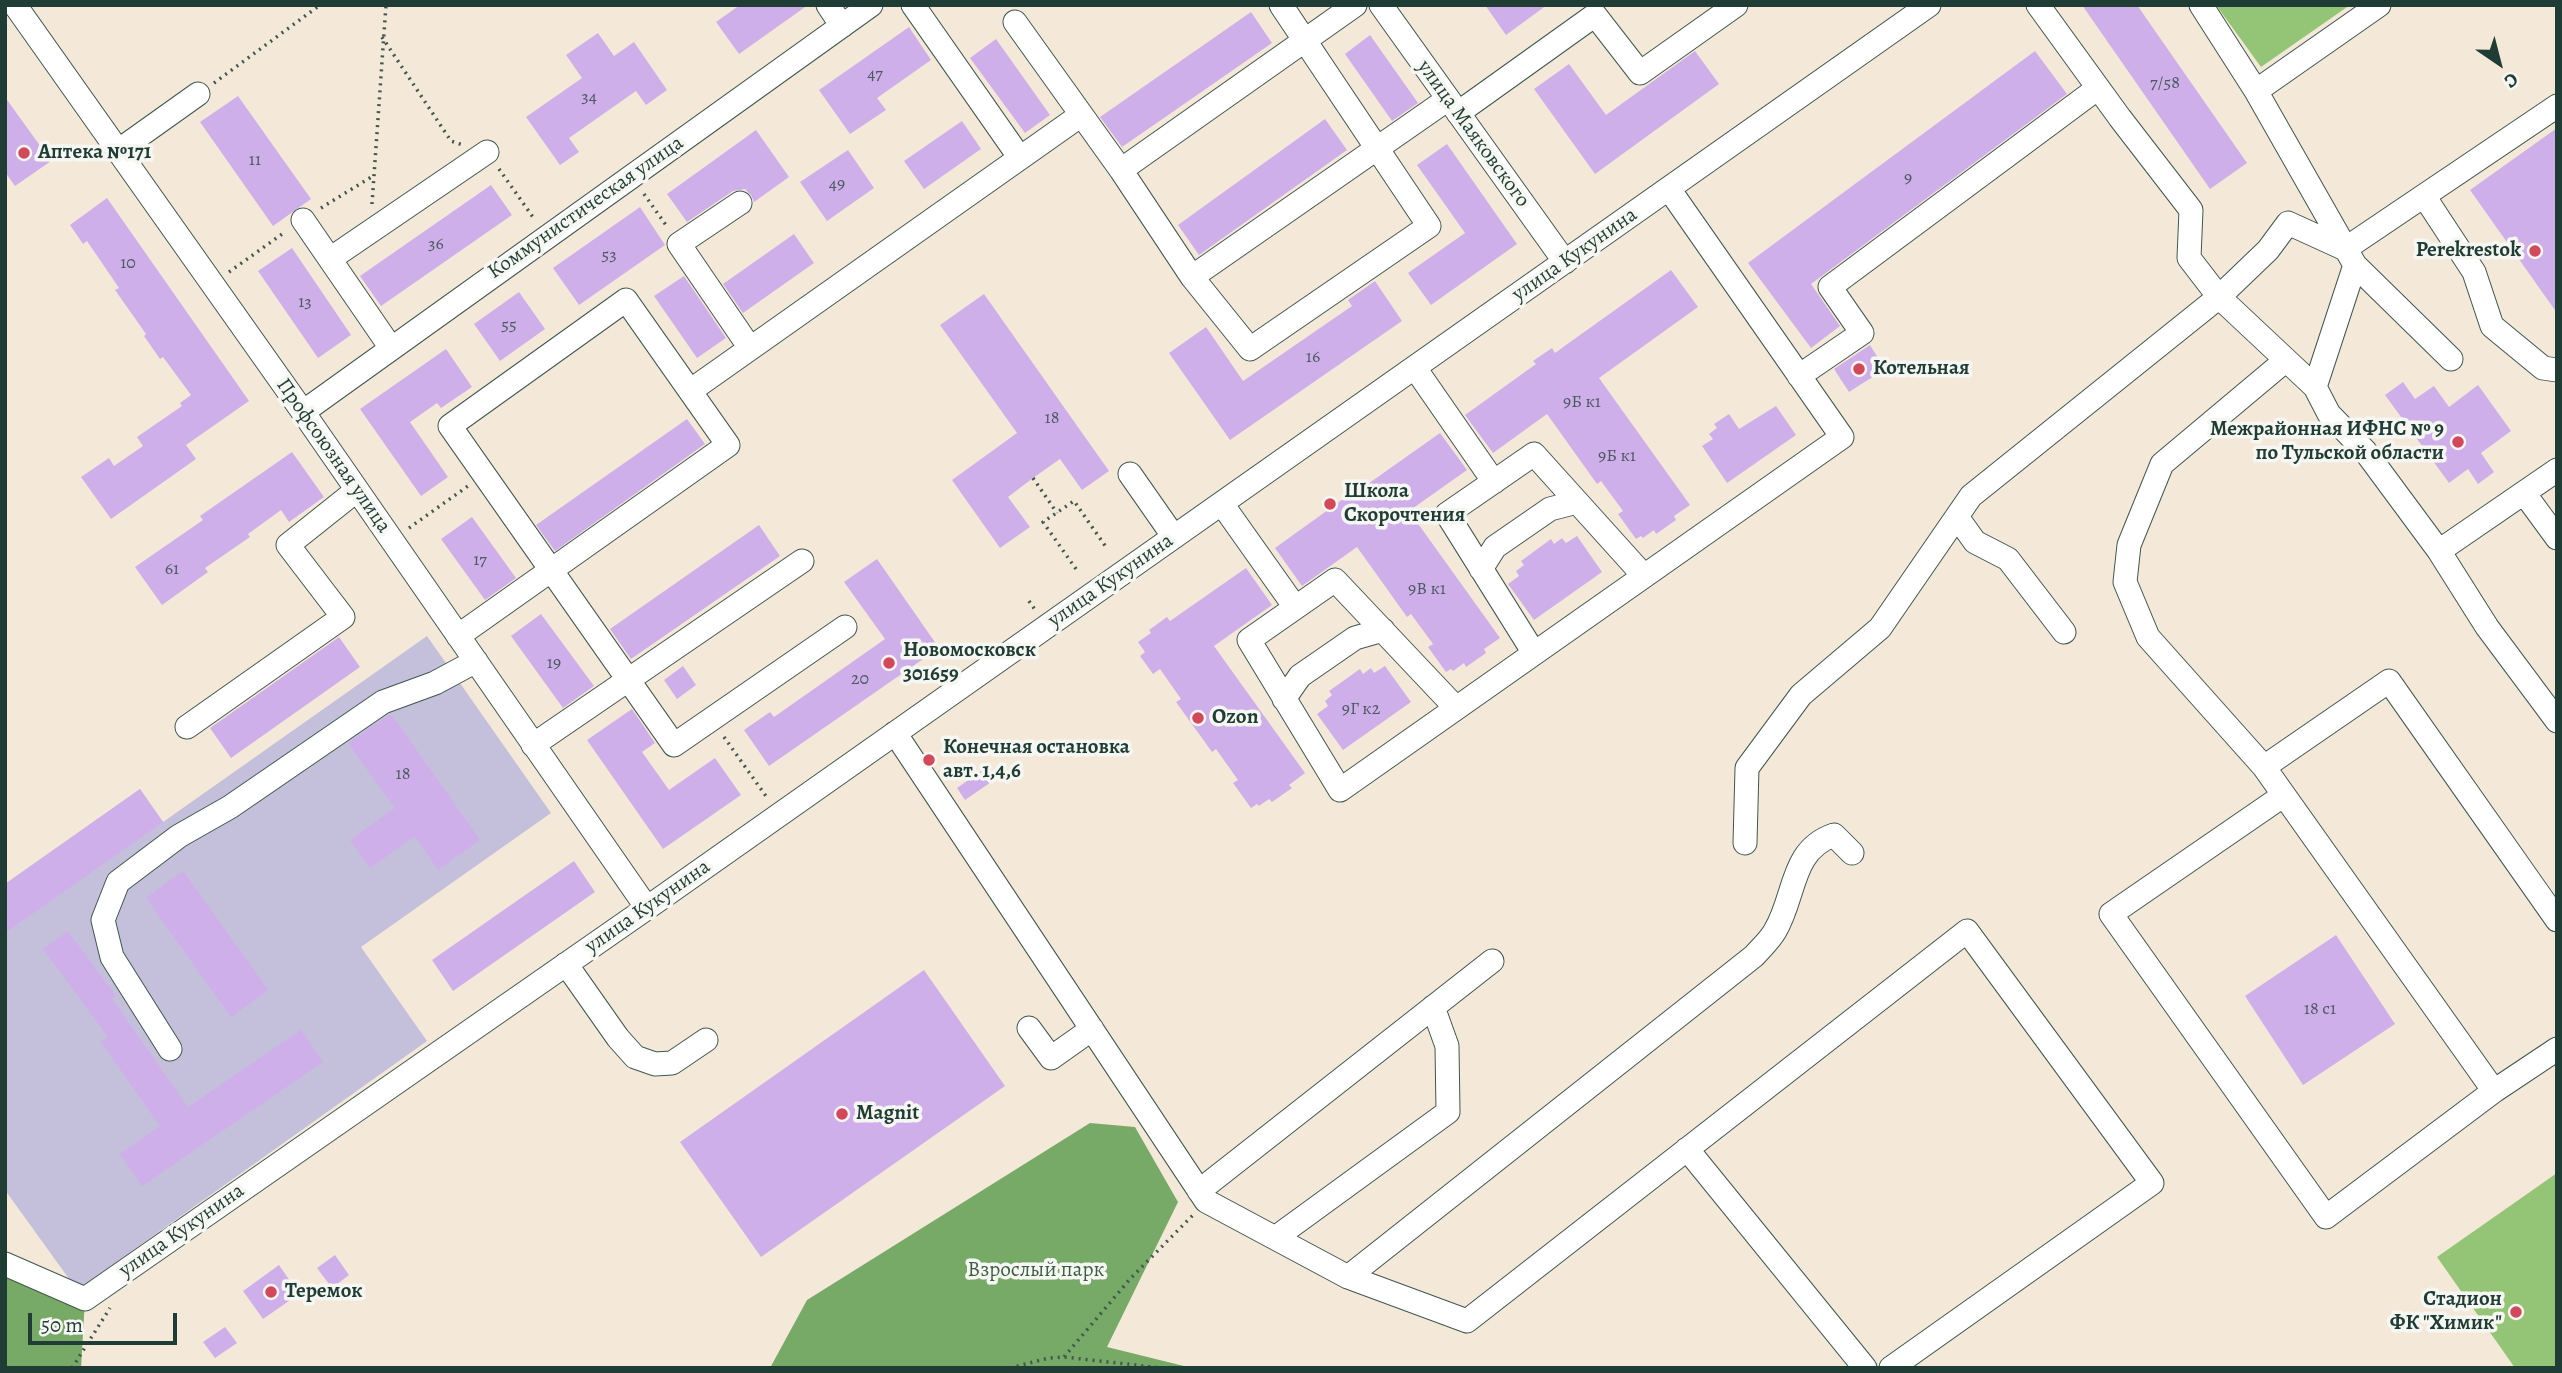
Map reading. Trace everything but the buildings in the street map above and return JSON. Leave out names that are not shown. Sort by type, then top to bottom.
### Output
[{"type":"street","name":"Профсоюзная улица","points":[[15,5],[303,412],[647,908]]},
{"type":"street","points":[[828,5],[842,26]]},
{"type":"street","name":"Коммунистическая улица","points":[[303,412],[871,5]]},
{"type":"street","points":[[913,5],[1020,158]]},
{"type":"street","points":[[1015,22],[1121,170],[1192,277],[1250,349],[1429,226],[1281,5]]},
{"type":"street","points":[[1121,170],[1355,5]]},
{"type":"street","name":"улица Маяковского","points":[[1381,5],[1565,262]]},
{"type":"street","points":[[1192,277],[1377,148],[1453,106],[1595,15],[1640,73],[1736,5]]},
{"type":"street","name":"улица Кукунина","points":[[5,1265],[85,1299],[647,908],[1929,5]]},
{"type":"street","points":[[2038,5],[2192,211],[2189,258],[2219,297],[2315,387],[2329,414],[2365,451],[2439,551],[2487,627],[2557,721]]},
{"type":"street","points":[[2201,5],[2256,91],[2350,257],[2451,359]]},
{"type":"street","points":[[2256,91],[2379,5]]},
{"type":"street","points":[[1799,376],[1862,333],[1830,287],[2098,88]]},
{"type":"street","points":[[118,151],[198,94]]},
{"type":"street","points":[[2315,387],[2350,257],[2424,196],[2557,106]]},
{"type":"street","points":[[690,391],[1082,115]]},
{"type":"street","points":[[330,259],[486,152]]},
{"type":"street","points":[[1455,708],[1335,580],[1249,640],[1340,790],[1842,437],[1669,189]]},
{"type":"street","points":[[2424,196],[2474,272],[2492,326],[2543,368],[2557,370]]},
{"type":"street","points":[[740,203],[679,244],[750,348]]},
{"type":"street","points":[[303,220],[391,348]]},
{"type":"street","points":[[1745,843],[1747,768],[1801,695],[1881,628],[1971,496],[2219,297],[2268,250],[2288,223],[2350,257]]},
{"type":"street","points":[[458,636],[551,571],[728,445],[626,300],[450,426],[551,571],[674,745],[845,627]]},
{"type":"street","points":[[2286,360],[2162,464],[2129,545],[2125,582],[2148,637],[2264,767],[2494,1091]]},
{"type":"street","points":[[1415,368],[1494,482]]},
{"type":"street","points":[[1534,653],[1447,514],[1534,454],[1644,576]]},
{"type":"street","points":[[2439,551],[2557,470]]},
{"type":"street","points":[[1130,474],[1174,537]]},
{"type":"street","points":[[187,727],[343,617],[288,545],[357,490]]},
{"type":"street","points":[[2524,493],[2557,538]]},
{"type":"street","points":[[1481,569],[1495,547],[1550,509],[1577,502]]},
{"type":"street","points":[[1222,504],[1295,607]]},
{"type":"street","points":[[1957,517],[1975,542],[2008,559],[2064,632]]},
{"type":"street","points":[[533,745],[802,561]]},
{"type":"street","points":[[1284,699],[1300,676],[1355,638],[1383,631]]},
{"type":"street","points":[[170,1049],[112,957],[103,920],[118,882],[178,836],[230,807],[383,702],[435,683],[475,661]]},
{"type":"street","points":[[2264,767],[2389,681],[2557,920]]},
{"type":"street","points":[[895,733],[1203,1196],[1348,1277],[1467,1321],[1966,931],[2152,1183],[1891,1368]]},
{"type":"street","points":[[2284,795],[2111,914],[2326,1217],[2494,1091],[2557,1049]]},
{"type":"street","points":[[1348,1277],[1754,956],[1776,930],[1794,878],[1809,849],[1822,839],[1834,835],[1852,853]]},
{"type":"street","points":[[1203,1196],[1492,961]]},
{"type":"street","points":[[566,964],[618,1038],[635,1057],[655,1064],[672,1063],[706,1040]]},
{"type":"street","points":[[1275,1238],[1448,1112],[1447,1046],[1433,1007]]},
{"type":"street","points":[[1029,1028],[1051,1058],[1092,1029]]},
{"type":"street","points":[[1687,1149],[1865,1368]]},
{"type":"path","points":[[198,94],[320,5]]},
{"type":"path","points":[[371,231],[386,5]]},
{"type":"path","points":[[382,37],[451,141],[486,152],[546,236]]},
{"type":"path","points":[[631,176],[679,244]]},
{"type":"path","points":[[392,540],[484,475]]},
{"type":"path","points":[[1033,478],[1057,513]]},
{"type":"path","points":[[1076,569],[1043,522],[1074,501],[1106,547]]},
{"type":"path","points":[[711,719],[779,815]]},
{"type":"path","points":[[1065,1357],[1203,1196]]},
{"type":"path","points":[[72,1368],[113,1303]]},
{"type":"path","points":[[1010,1368],[1065,1357],[1162,1368]]},
{"type":"shaded area","points":[[427,636],[551,813],[361,947],[427,1041],[77,1290],[5,1190],[5,884],[140,789],[163,822]]},
{"type":"green space","points":[[2216,5],[2350,5],[2261,67]]},
{"type":"green space","name":"Взрослый парк","points":[[1090,1123],[1135,1127],[1178,1202],[1107,1347],[1192,1368],[770,1368],[807,1300]]},
{"type":"green space","name":"Стадион ФК \"Химик\"","points":[[2557,1173],[2557,1368],[2515,1368],[2437,1257]]},
{"type":"green space","points":[[5,1264],[85,1299],[81,1368],[5,1368]]},
{"type":"place","name":"Аптека №171","points":[[24,153]]},
{"type":"place","name":"Perekrestok","points":[[2535,251]]},
{"type":"place","name":"Котельная","points":[[1859,369]]},
{"type":"place","name":"Межрайонная ИФНС № 9 по Тульской области","points":[[2458,442]]},
{"type":"place","name":"Школа Скорочтения","points":[[1330,504]]},
{"type":"place","name":"Новомосковск 301659","points":[[889,663]]},
{"type":"place","name":"Ozon","points":[[1198,718]]},
{"type":"place","name":"Конечная остановка авт. 1,4,6","points":[[929,760]]},
{"type":"place","name":"Magnit","points":[[842,1114]]},
{"type":"place","name":"Теремок","points":[[271,1292]]},
{"type":"place","name":"Стадион ФК \"Химик\"","points":[[2516,1312]]}]
